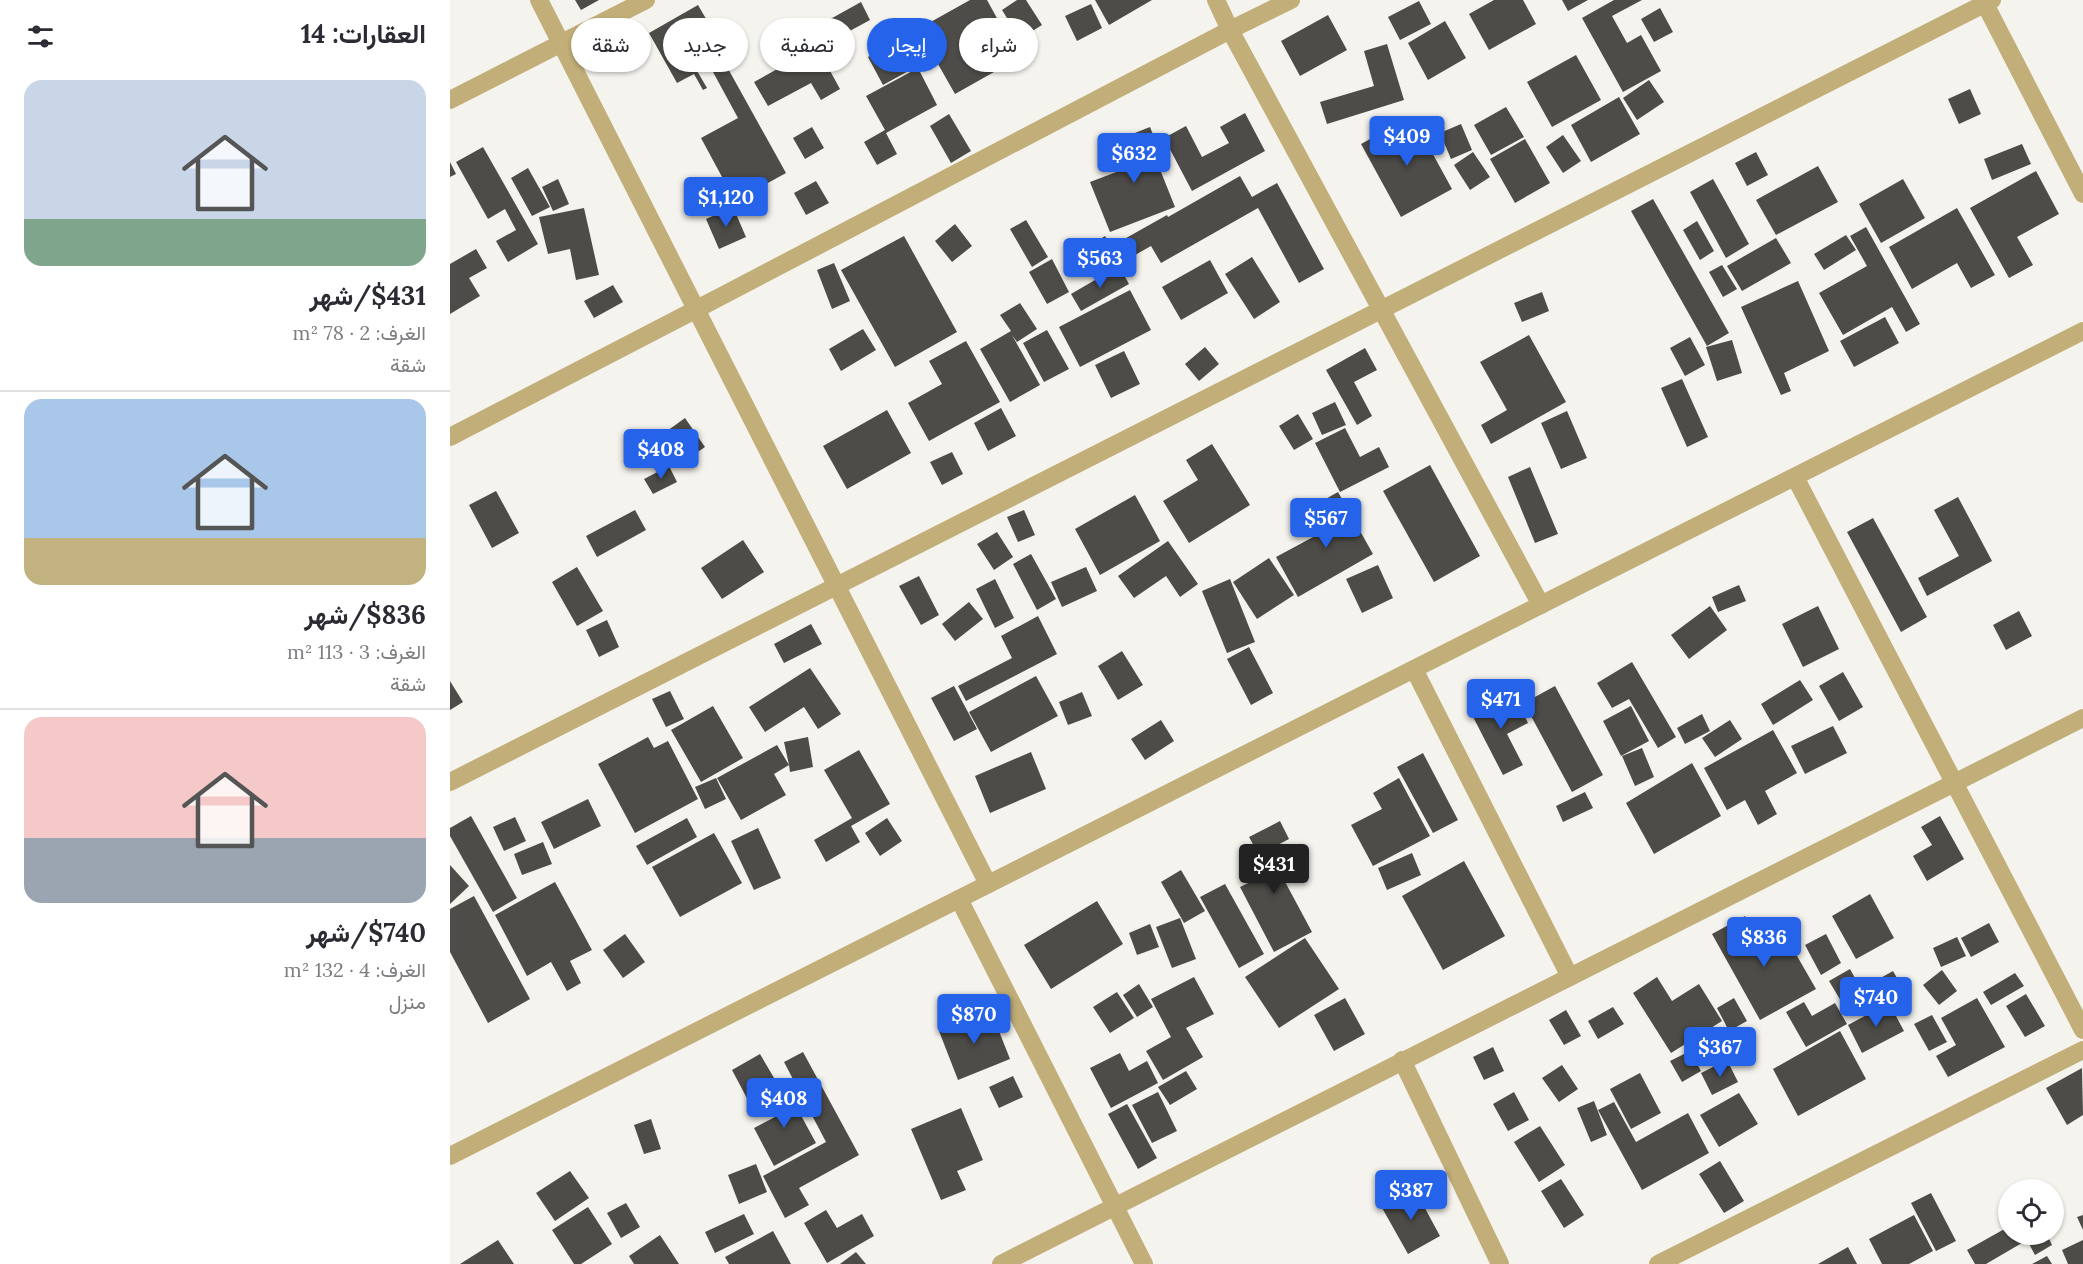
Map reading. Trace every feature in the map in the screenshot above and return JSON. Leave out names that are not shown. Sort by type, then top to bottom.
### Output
[{"type":"street","points":[[539,0],[988,884]]},
{"type":"street","points":[[450,100],[646,0]]},
{"type":"street","points":[[1216,0],[1230,30],[1541,605]]},
{"type":"street","points":[[450,437],[1230,30],[1292,0]]},
{"type":"street","points":[[450,782],[1987,1],[2083,194]]},
{"type":"street","points":[[450,1156],[2083,332]]},
{"type":"street","points":[[1795,477],[2083,1030]]},
{"type":"street","points":[[1414,669],[1570,976]]},
{"type":"street","points":[[1001,1264],[2083,718]]},
{"type":"street","points":[[959,899],[1144,1264]]},
{"type":"street","points":[[1658,1264],[2083,1050]]},
{"type":"street","points":[[1402,1060],[1500,1264]]},
{"type":"building","points":[[575,0],[599,0],[581,10]]},
{"type":"building","points":[[970,0],[987,0],[997,18],[959,18],[959,72],[994,72],[955,94],[943,72],[947,72],[947,18],[938,18]]},
{"type":"building","points":[[1017,0],[1026,0],[1038,18],[1007,18],[1002,10]]},
{"type":"building","points":[[1095,0],[1152,0],[1109,25]]},
{"type":"building","points":[[1494,0],[1523,0],[1536,24],[1489,50],[1469,14]]},
{"type":"building","points":[[1562,0],[1588,0],[1568,11]]},
{"type":"building","points":[[1614,0],[1642,0],[1612,16],[1627,43],[1641,35],[1661,71],[1623,92],[1582,18]]},
{"type":"building","points":[[1419,1],[1431,24],[1400,40],[1388,17]]},
{"type":"building","points":[[861,2],[869,18],[855,28],[855,18],[832,18]]},
{"type":"building","points":[[1091,4],[1102,28],[1077,41],[1065,16]]},
{"type":"building","points":[[698,5],[706,18],[675,18]]},
{"type":"building","points":[[1660,8],[1673,32],[1654,42],[1641,19]]},
{"type":"building","points":[[1328,15],[1347,50],[1300,76],[1281,41]]},
{"type":"building","points":[[1445,21],[1466,58],[1428,80],[1408,43]]},
{"type":"building","points":[[663,25],[663,58],[651,37],[651,32]]},
{"type":"building","points":[[1387,44],[1404,100],[1327,124],[1320,102],[1374,86],[1364,51]]},
{"type":"building","points":[[1576,55],[1601,100],[1552,127],[1527,82]]},
{"type":"building","points":[[671,72],[698,72],[707,88],[703,90],[694,74],[677,83]]},
{"type":"building","points":[[713,72],[730,72],[786,173],[735,201],[701,138],[738,118]]},
{"type":"building","points":[[772,72],[831,72],[840,89],[821,100],[811,83],[768,106],[754,82]]},
{"type":"building","points":[[876,72],[907,72],[883,85]]},
{"type":"building","points":[[911,72],[920,72],[937,105],[886,133],[897,154],[877,165],[864,142],[885,130],[866,96]]},
{"type":"building","points":[[1649,80],[1664,102],[1637,120],[1623,98]]},
{"type":"building","points":[[1970,89],[1981,114],[1959,124],[1948,99]]},
{"type":"building","points":[[1619,97],[1640,134],[1591,162],[1571,125]]},
{"type":"building","points":[[1506,107],[1524,137],[1491,155],[1474,125]]},
{"type":"building","points":[[1245,113],[1265,151],[1192,191],[1164,138],[1186,126],[1202,157],[1229,143],[1220,127]]},
{"type":"building","points":[[949,114],[971,151],[951,163],[930,126]]},
{"type":"building","points":[[1412,116],[1452,189],[1401,217],[1361,144]]},
{"type":"building","points":[[1461,124],[1472,150],[1451,159],[1440,133]]},
{"type":"building","points":[[812,127],[824,148],[805,159],[793,138]]},
{"type":"building","points":[[1150,127],[1163,159],[1157,162],[1175,207],[1110,232],[1090,182],[1127,168],[1117,140]]},
{"type":"building","points":[[1563,135],[1581,161],[1563,173],[1546,147]]},
{"type":"building","points":[[1525,139],[1550,183],[1515,203],[1490,159]]},
{"type":"building","points":[[2022,144],[2031,164],[1992,180],[1984,159]]},
{"type":"building","points":[[483,147],[538,244],[508,262],[496,241],[516,230],[505,209],[488,219],[456,162]]},
{"type":"building","points":[[1473,152],[1490,177],[1470,190],[1454,165]]},
{"type":"building","points":[[1756,152],[1768,175],[1747,186],[1735,163]]},
{"type":"building","points":[[450,162],[456,174],[450,177]]},
{"type":"building","points":[[1818,166],[1838,202],[1776,235],[1756,200]]},
{"type":"building","points":[[528,168],[550,207],[532,216],[511,178]]},
{"type":"building","points":[[2036,171],[2059,214],[2017,237],[2033,265],[2009,278],[1970,208]]},
{"type":"building","points":[[1240,176],[1252,197],[1277,183],[1324,269],[1299,283],[1258,208],[1161,263],[1151,246],[1128,259],[1119,242]]},
{"type":"building","points":[[558,179],[569,204],[553,211],[542,187]]},
{"type":"building","points":[[1713,179],[1749,244],[1726,258],[1690,192]]},
{"type":"building","points":[[1903,179],[1925,218],[1881,243],[1859,204]]},
{"type":"building","points":[[816,181],[829,203],[806,215],[794,193]]},
{"type":"building","points":[[1653,199],[1729,333],[1707,346],[1631,211]]},
{"type":"building","points":[[733,207],[746,237],[719,249],[706,219]]},
{"type":"building","points":[[584,208],[599,275],[576,280],[570,249],[548,254],[539,217]]},
{"type":"building","points":[[1957,208],[1995,275],[1971,288],[1957,263],[1912,289],[1889,247]]},
{"type":"building","points":[[1026,220],[1048,257],[1032,267],[1010,229]]},
{"type":"building","points":[[1697,221],[1714,251],[1700,260],[1683,230]]},
{"type":"building","points":[[955,224],[972,246],[952,262],[935,241]]},
{"type":"building","points":[[1866,227],[1920,324],[1906,332],[1892,307],[1843,335],[1819,293],[1867,266],[1850,236]]},
{"type":"building","points":[[1846,235],[1856,250],[1824,270],[1814,254]]},
{"type":"building","points":[[904,236],[957,332],[895,367],[841,270]]},
{"type":"building","points":[[1105,236],[1117,255],[1097,267],[1086,248]]},
{"type":"building","points":[[1776,238],[1791,263],[1742,291],[1727,266]]},
{"type":"building","points":[[476,249],[487,268],[469,278],[480,296],[450,314],[450,264]]},
{"type":"building","points":[[1252,257],[1280,302],[1254,319],[1225,274]]},
{"type":"building","points":[[1052,259],[1069,292],[1047,304],[1029,272]]},
{"type":"building","points":[[1210,260],[1228,293],[1181,320],[1162,287]]},
{"type":"building","points":[[834,263],[850,301],[832,309],[817,270]]},
{"type":"building","points":[[1722,265],[1737,289],[1723,297],[1709,272]]},
{"type":"building","points":[[1119,266],[1129,284],[1081,311],[1071,294]]},
{"type":"building","points":[[1798,281],[1829,351],[1784,373],[1791,391],[1781,395],[1741,307]]},
{"type":"building","points":[[613,285],[623,302],[594,318],[584,301]]},
{"type":"building","points":[[1130,290],[1151,330],[1080,367],[1059,327]]},
{"type":"building","points":[[1542,292],[1549,311],[1522,322],[1514,303]]},
{"type":"building","points":[[1020,303],[1037,329],[1017,342],[1012,335],[1040,385],[1010,402],[980,349],[1011,331],[1000,315]]},
{"type":"building","points":[[1885,317],[1899,343],[1854,367],[1840,341]]},
{"type":"building","points":[[863,329],[876,350],[841,371],[829,349]]},
{"type":"building","points":[[1047,330],[1069,369],[1044,382],[1023,343]]},
{"type":"building","points":[[1529,335],[1566,402],[1491,444],[1481,425],[1507,410],[1480,362]]},
{"type":"building","points":[[1690,337],[1705,365],[1685,376],[1670,348]]},
{"type":"building","points":[[1732,340],[1742,373],[1717,381],[1706,347]]},
{"type":"building","points":[[966,341],[1000,402],[929,441],[908,403],[942,384],[929,361]]},
{"type":"building","points":[[1205,347],[1219,364],[1199,381],[1185,364]]},
{"type":"building","points":[[1365,348],[1377,370],[1354,382],[1372,416],[1357,425],[1326,370]]},
{"type":"building","points":[[1124,351],[1140,384],[1111,398],[1095,365]]},
{"type":"building","points":[[1682,379],[1708,437],[1687,447],[1661,388]]},
{"type":"building","points":[[1335,402],[1346,425],[1322,435],[1312,413]]},
{"type":"building","points":[[1001,408],[1016,436],[988,451],[974,423]]},
{"type":"building","points":[[887,410],[911,453],[847,489],[823,446]]},
{"type":"building","points":[[1567,411],[1587,458],[1561,469],[1541,423]]},
{"type":"building","points":[[1298,414],[1313,439],[1294,450],[1279,426]]},
{"type":"building","points":[[685,418],[705,447],[686,460],[667,431]]},
{"type":"building","points":[[1345,428],[1360,457],[1379,447],[1389,467],[1340,492],[1315,443]]},
{"type":"building","points":[[1212,444],[1250,505],[1189,543],[1163,501],[1198,480],[1186,460]]},
{"type":"building","points":[[952,452],[963,474],[942,485],[930,462]]},
{"type":"building","points":[[1430,465],[1480,556],[1434,582],[1383,491]]},
{"type":"building","points":[[669,466],[677,482],[653,494],[644,479]]},
{"type":"building","points":[[1530,467],[1558,534],[1535,543],[1508,477]]},
{"type":"building","points":[[496,491],[519,533],[492,548],[469,505]]},
{"type":"building","points":[[1338,492],[1373,554],[1298,597],[1276,557],[1328,529],[1315,505]]},
{"type":"building","points":[[1135,495],[1160,541],[1100,575],[1075,529]]},
{"type":"building","points":[[1958,497],[1992,561],[1927,596],[1918,578],[1959,556],[1934,510]]},
{"type":"building","points":[[635,510],[646,530],[597,557],[586,536]]},
{"type":"building","points":[[1024,510],[1035,535],[1018,542],[1007,517]]},
{"type":"building","points":[[1873,518],[1927,617],[1901,632],[1847,532]]},
{"type":"building","points":[[997,532],[1013,557],[994,570],[977,544]]},
{"type":"building","points":[[743,540],[764,572],[722,599],[701,568]]},
{"type":"building","points":[[1168,541],[1198,584],[1180,597],[1166,576],[1134,598],[1118,576]]},
{"type":"building","points":[[1031,554],[1056,599],[1037,610],[1013,564]]},
{"type":"building","points":[[1269,558],[1294,595],[1257,619],[1233,582]]},
{"type":"building","points":[[1378,565],[1393,598],[1362,613],[1346,579]]},
{"type":"building","points":[[577,567],[603,611],[577,626],[552,582]]},
{"type":"building","points":[[1086,567],[1097,591],[1062,607],[1051,582]]},
{"type":"building","points":[[919,576],[939,615],[921,625],[899,586]]},
{"type":"building","points":[[995,579],[1014,618],[995,628],[976,589]]},
{"type":"building","points":[[1230,579],[1255,642],[1227,653],[1202,591]]},
{"type":"building","points":[[1739,585],[1746,601],[1718,612],[1712,597]]},
{"type":"building","points":[[969,602],[983,619],[955,641],[942,624]]},
{"type":"building","points":[[1710,606],[1727,630],[1689,659],[1671,635]]},
{"type":"building","points":[[1818,606],[1839,649],[1803,667],[1782,624]]},
{"type":"building","points":[[2019,611],[2032,636],[2006,650],[1993,625]]},
{"type":"building","points":[[1038,616],[1057,654],[966,701],[958,686],[1012,658],[1001,636]]},
{"type":"building","points":[[607,620],[619,647],[599,657],[586,630]]},
{"type":"building","points":[[811,624],[822,644],[784,663],[774,644]]},
{"type":"building","points":[[1249,647],[1273,693],[1251,705],[1227,659]]},
{"type":"building","points":[[1122,651],[1143,685],[1118,700],[1098,666]]},
{"type":"building","points":[[1632,662],[1676,737],[1658,748],[1629,699],[1612,708],[1597,683]]},
{"type":"building","points":[[810,668],[841,714],[818,729],[804,707],[765,732],[749,707]]},
{"type":"building","points":[[1843,672],[1863,707],[1839,721],[1819,686]]},
{"type":"building","points":[[1036,676],[1058,716],[991,752],[969,712]]},
{"type":"building","points":[[1800,680],[1813,700],[1773,725],[1761,704]]},
{"type":"building","points":[[450,681],[463,702],[450,710]]},
{"type":"building","points":[[954,686],[977,729],[954,741],[931,698]]},
{"type":"building","points":[[1555,686],[1603,775],[1572,792],[1524,703]]},
{"type":"building","points":[[670,691],[684,719],[666,727],[652,699]]},
{"type":"building","points":[[1082,692],[1092,716],[1068,725],[1059,702]]},
{"type":"building","points":[[1513,692],[1528,723],[1507,734],[1523,765],[1503,775],[1471,713]]},
{"type":"building","points":[[713,706],[743,758],[701,782],[671,730]]},
{"type":"building","points":[[1631,706],[1649,741],[1621,756],[1603,721]]},
{"type":"building","points":[[1702,714],[1710,731],[1685,744],[1677,728]]},
{"type":"building","points":[[1161,720],[1174,741],[1145,760],[1131,739]]},
{"type":"building","points":[[1730,720],[1742,739],[1715,757],[1702,738]]},
{"type":"building","points":[[1833,726],[1847,753],[1805,774],[1791,746]]},
{"type":"building","points":[[1773,730],[1797,773],[1765,791],[1777,814],[1758,825],[1745,800],[1727,810],[1704,768]]},
{"type":"building","points":[[648,737],[654,748],[668,741],[698,799],[635,833],[598,764]]},
{"type":"building","points":[[808,737],[813,767],[790,772],[784,742]]},
{"type":"building","points":[[777,745],[789,765],[774,774],[786,795],[741,820],[717,778]]},
{"type":"building","points":[[1642,748],[1654,777],[1635,786],[1622,756]]},
{"type":"building","points":[[859,750],[890,804],[851,826],[860,842],[826,862],[814,840],[852,818],[824,770]]},
{"type":"building","points":[[1031,752],[1046,789],[990,813],[975,776]]},
{"type":"building","points":[[1423,753],[1458,820],[1433,833],[1397,767]]},
{"type":"building","points":[[1692,763],[1721,816],[1654,854],[1626,803]]},
{"type":"building","points":[[716,778],[726,799],[705,809],[695,787]]},
{"type":"building","points":[[1399,778],[1430,836],[1373,866],[1351,825],[1382,809],[1373,793]]},
{"type":"building","points":[[1585,792],[1593,808],[1563,822],[1556,806]]},
{"type":"building","points":[[588,799],[601,826],[554,849],[541,822]]},
{"type":"building","points":[[471,816],[517,898],[493,912],[450,836],[450,828]]},
{"type":"building","points":[[1940,816],[1964,859],[1927,881],[1913,856],[1932,845],[1921,827]]},
{"type":"building","points":[[515,817],[526,841],[504,851],[493,827]]},
{"type":"building","points":[[687,818],[697,837],[647,865],[636,846]]},
{"type":"building","points":[[887,818],[902,841],[880,856],[865,833]]},
{"type":"building","points":[[1280,821],[1289,839],[1268,850],[1312,932],[1274,952],[1240,887],[1269,873],[1249,837]]},
{"type":"building","points":[[758,828],[781,878],[754,890],[731,841]]},
{"type":"building","points":[[714,833],[742,883],[680,917],[652,867]]},
{"type":"building","points":[[543,842],[552,864],[522,875],[514,854]]},
{"type":"building","points":[[1412,853],[1421,875],[1387,890],[1378,868]]},
{"type":"building","points":[[1464,861],[1505,936],[1443,970],[1402,896]]},
{"type":"building","points":[[450,865],[469,886],[450,904]]},
{"type":"building","points":[[1181,870],[1205,911],[1184,923],[1161,882]]},
{"type":"building","points":[[555,882],[592,950],[570,961],[581,983],[567,991],[551,962],[527,976],[495,915]]},
{"type":"building","points":[[1225,884],[1264,954],[1239,968],[1200,897]]},
{"type":"building","points":[[1870,894],[1894,938],[1856,959],[1832,916]]},
{"type":"building","points":[[474,896],[530,999],[488,1023],[450,952],[450,909]]},
{"type":"building","points":[[1097,901],[1123,944],[1051,989],[1024,945]]},
{"type":"building","points":[[1745,916],[1762,948],[1785,935],[1816,989],[1760,1020],[1712,934]]},
{"type":"building","points":[[1180,918],[1196,959],[1172,968],[1156,927]]},
{"type":"building","points":[[1989,923],[1999,942],[1971,957],[1961,938]]},
{"type":"building","points":[[1150,924],[1159,947],[1137,955],[1129,933]]},
{"type":"building","points":[[625,934],[645,962],[623,978],[603,950]]},
{"type":"building","points":[[1826,934],[1841,963],[1821,975],[1805,945]]},
{"type":"building","points":[[1957,937],[1966,956],[1941,967],[1933,948]]},
{"type":"building","points":[[1305,938],[1339,989],[1279,1028],[1245,977]]},
{"type":"building","points":[[1850,969],[1861,989],[1893,971],[1902,987],[1850,1016],[1829,981]]},
{"type":"building","points":[[1942,970],[1957,991],[1939,1005],[1923,985]]},
{"type":"building","points":[[2015,973],[2024,986],[1991,1005],[1983,992]]},
{"type":"building","points":[[1194,977],[1214,1014],[1186,1028],[1203,1057],[1163,1080],[1146,1051],[1171,1037],[1151,999]]},
{"type":"building","points":[[1657,977],[1672,1001],[1699,984],[1722,1021],[1671,1053],[1633,993]]},
{"type":"building","points":[[1139,984],[1153,1007],[1137,1017],[1123,995]]},
{"type":"building","points":[[1117,992],[1134,1018],[1110,1033],[1093,1007]]},
{"type":"building","points":[[2026,994],[2045,1026],[2025,1037],[2006,1006]]},
{"type":"building","points":[[1345,998],[1365,1034],[1334,1051],[1314,1015]]},
{"type":"building","points":[[1734,998],[1747,1021],[1729,1031],[1717,1008]]},
{"type":"building","points":[[1977,998],[2005,1047],[1948,1077],[1936,1056],[1956,1045],[1941,1018]]},
{"type":"building","points":[[1804,1002],[1812,1016],[1835,1003],[1847,1024],[1806,1047],[1786,1012]]},
{"type":"building","points":[[1889,1003],[1904,1031],[1862,1053],[1848,1025]]},
{"type":"building","points":[[1613,1007],[1624,1024],[1598,1039],[1588,1021]]},
{"type":"building","points":[[1566,1010],[1581,1036],[1564,1045],[1549,1020]]},
{"type":"building","points":[[991,1011],[1010,1059],[958,1080],[939,1031]]},
{"type":"building","points":[[1932,1015],[1947,1042],[1929,1051],[1914,1024]]},
{"type":"building","points":[[1840,1031],[1866,1079],[1798,1116],[1773,1069]]},
{"type":"building","points":[[1493,1047],[1504,1071],[1484,1080],[1473,1057]]},
{"type":"building","points":[[1690,1051],[1701,1071],[1682,1082],[1670,1061]]},
{"type":"building","points":[[803,1052],[859,1155],[799,1188],[809,1205],[785,1218],[763,1176],[826,1142],[784,1062]]},
{"type":"building","points":[[1120,1053],[1129,1071],[1147,1061],[1158,1083],[1111,1108],[1090,1068]]},
{"type":"building","points":[[760,1054],[780,1088],[750,1104],[732,1070]]},
{"type":"building","points":[[1727,1060],[1738,1082],[1712,1095],[1701,1073]]},
{"type":"building","points":[[1562,1065],[1578,1089],[1559,1102],[1542,1078]]},
{"type":"building","points":[[2082,1068],[2083,1115],[2067,1125],[2046,1088]]},
{"type":"building","points":[[1186,1071],[1197,1089],[1170,1105],[1158,1087]]},
{"type":"building","points":[[1640,1073],[1661,1113],[1631,1129],[1610,1089]]},
{"type":"building","points":[[1013,1076],[1023,1097],[999,1108],[989,1087]]},
{"type":"building","points":[[786,1088],[816,1143],[774,1166],[754,1128],[775,1117],[765,1099]]},
{"type":"building","points":[[1158,1092],[1177,1131],[1152,1143],[1132,1105]]},
{"type":"building","points":[[1514,1092],[1529,1120],[1508,1131],[1493,1104]]},
{"type":"building","points":[[1739,1093],[1758,1124],[1719,1147],[1700,1115]]},
{"type":"building","points":[[1594,1101],[1607,1135],[1591,1142],[1577,1108]]},
{"type":"building","points":[[1614,1102],[1636,1142],[1688,1113],[1709,1153],[1642,1190],[1598,1110]]},
{"type":"building","points":[[1127,1104],[1157,1158],[1138,1169],[1108,1114]]},
{"type":"building","points":[[961,1108],[983,1160],[957,1171],[966,1190],[941,1200],[911,1129]]},
{"type":"building","points":[[651,1119],[661,1149],[644,1154],[634,1125]]},
{"type":"building","points":[[1540,1126],[1565,1165],[1539,1182],[1514,1142]]},
{"type":"building","points":[[1720,1161],[1744,1201],[1724,1213],[1699,1174]]},
{"type":"building","points":[[756,1164],[767,1192],[739,1204],[728,1175]]},
{"type":"building","points":[[570,1171],[589,1198],[555,1221],[536,1193]]},
{"type":"building","points":[[1561,1179],[1584,1215],[1564,1228],[1541,1191]]},
{"type":"building","points":[[1414,1188],[1440,1236],[1408,1254],[1381,1206]]},
{"type":"building","points":[[1931,1193],[1956,1241],[1936,1251],[1911,1203]]},
{"type":"building","points":[[626,1203],[640,1227],[621,1238],[607,1213]]},
{"type":"building","points":[[588,1207],[612,1244],[581,1264],[574,1264],[552,1230]]},
{"type":"building","points":[[826,1210],[837,1228],[862,1214],[874,1236],[827,1263],[804,1223]]},
{"type":"building","points":[[744,1214],[754,1234],[715,1253],[705,1232]]},
{"type":"building","points":[[1914,1215],[1933,1251],[1909,1264],[1882,1264],[1869,1239]]},
{"type":"building","points":[[2083,1215],[2083,1230],[2077,1217]]},
{"type":"building","points":[[773,1231],[791,1264],[729,1264],[725,1257]]},
{"type":"building","points":[[1998,1233],[1998,1245],[2018,1245],[1986,1264],[1975,1264],[1967,1250]]},
{"type":"building","points":[[660,1235],[679,1264],[634,1264],[629,1256]]},
{"type":"building","points":[[498,1240],[514,1264],[460,1264]]},
{"type":"building","points":[[2083,1240],[2083,1264],[2068,1264],[2062,1250]]},
{"type":"building","points":[[2030,1245],[2052,1245],[2035,1255]]},
{"type":"building","points":[[1848,1247],[1857,1264],[1818,1264]]},
{"type":"building","points":[[856,1252],[866,1264],[840,1264]]},
{"type":"building","points":[[2047,1256],[2052,1264],[2032,1264]]}]
